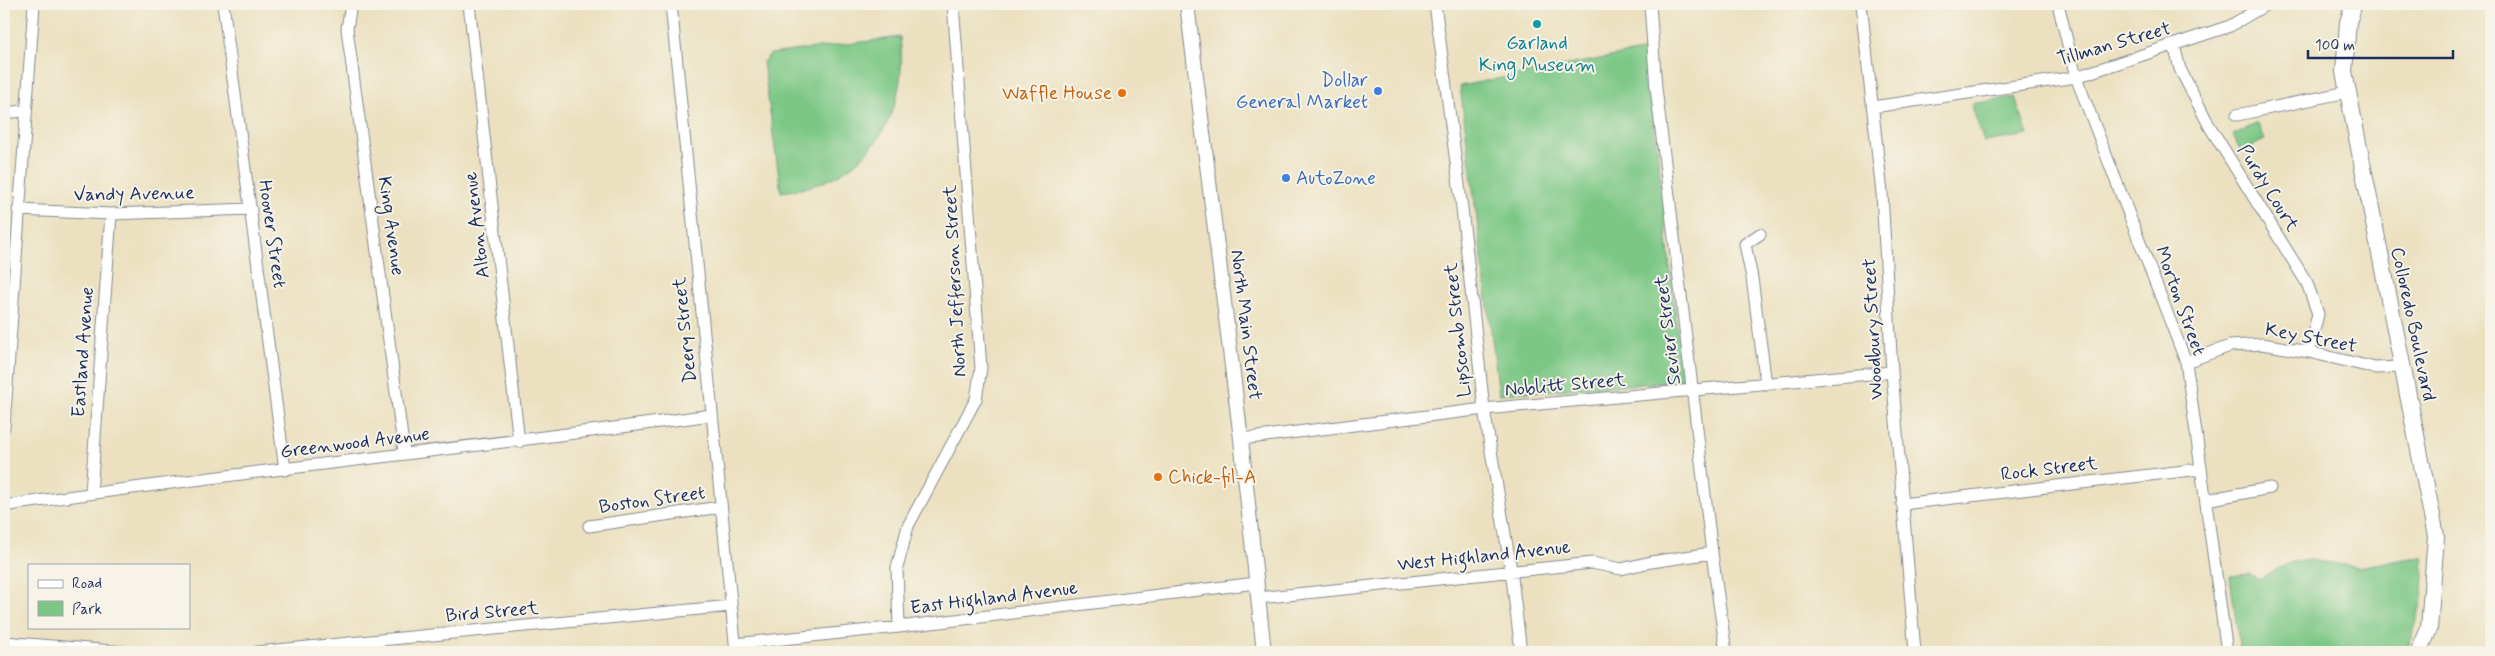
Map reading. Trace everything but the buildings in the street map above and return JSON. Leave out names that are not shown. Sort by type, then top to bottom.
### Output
[{"type":"highway","name":"Colloredo Boulevard","points":[[2354,4],[2348,22],[2344,72],[2347,92],[2436,536],[2429,629],[2419,652]]},
{"type":"main road","name":"North Main Street","points":[[1187,4],[1241,439],[1264,652]]},
{"type":"street","points":[[4,427],[24,111],[34,4]]},
{"type":"street","name":"Hoover Street","points":[[223,4],[285,470]]},
{"type":"street","name":"King Avenue","points":[[351,4],[347,29],[404,452]]},
{"type":"street","name":"Alton Avenue","points":[[470,4],[519,442]]},
{"type":"street","name":"Deery Street","points":[[671,4],[720,507],[736,648]]},
{"type":"street","name":"North Jefferson Street","points":[[900,627],[897,568],[908,526],[976,399],[981,368],[953,4]]},
{"type":"street","name":"Lipscomb Street","points":[[1435,4],[1462,208],[1484,409],[1511,570],[1521,652]]},
{"type":"street","name":"Sevier Street","points":[[1650,4],[1656,88],[1712,553],[1726,652]]},
{"type":"street","name":"Woodbury Street","points":[[1861,4],[1882,193],[1892,372],[1915,652]]},
{"type":"street","name":"Morton Street","points":[[2058,4],[2076,77],[2186,362],[2226,652]]},
{"type":"street","name":"Tillman Street","points":[[1873,106],[2076,77],[2230,26],[2267,4]]},
{"type":"street","name":"Purdy Court","points":[[2174,46],[2184,77],[2210,128],[2307,283],[2318,314],[2309,352]]},
{"type":"street","points":[[2237,115],[2347,92]]},
{"type":"street","points":[[4,113],[24,111]]},
{"type":"street","name":"Vandy Avenue","points":[[18,210],[111,214],[251,209]]},
{"type":"street","name":"Eastland Avenue","points":[[91,493],[111,214]]},
{"type":"street","points":[[1760,234],[1745,244],[1752,278],[1766,384]]},
{"type":"street","name":"Key Street","points":[[2186,362],[2230,346],[2262,344],[2309,352],[2375,368],[2401,367]]},
{"type":"street","name":"Noblitt Street","points":[[1241,439],[1484,409],[1694,392],[1892,372]]},
{"type":"street","name":"Greenwood Avenue","points":[[4,506],[91,493],[285,470],[404,452],[519,442],[712,415]]},
{"type":"street","name":"Rock Street","points":[[1902,504],[2201,469]]},
{"type":"street","points":[[2206,500],[2270,488]]},
{"type":"street","name":"Boston Street","points":[[589,526],[720,507]]},
{"type":"street","name":"West Highland Avenue","points":[[1258,598],[1592,562],[1621,569],[1712,553]]},
{"type":"street","name":"East Highland Avenue","points":[[736,648],[1256,583]]},
{"type":"street","name":"Bird Street","points":[[257,652],[731,606]]},
{"type":"street","points":[[4,642],[124,652]]},
{"type":"green space","points":[[900,37],[901,67],[897,94],[889,120],[876,142],[858,161],[836,176],[811,186],[781,192],[763,62],[770,54]]},
{"type":"green space","points":[[1646,50],[1683,381],[1499,394],[1460,86]]},
{"type":"green space","points":[[2015,97],[2028,135],[1984,142],[1971,104]]},
{"type":"green space","points":[[2258,123],[2265,140],[2241,151],[2233,135]]},
{"type":"green space","points":[[2423,556],[2423,593],[2406,652],[2240,652],[2230,576],[2250,574],[2258,579],[2292,562],[2311,560],[2357,567]]},
{"type":"place","name":"Garland King Museum","points":[[1537,24]]},
{"type":"place","name":"Dollar General Market","points":[[1378,91]]},
{"type":"place","name":"Waffle House","points":[[1122,93]]},
{"type":"place","name":"AutoZone","points":[[1286,178]]},
{"type":"place","name":"Chick-fil-A","points":[[1158,477]]}]
